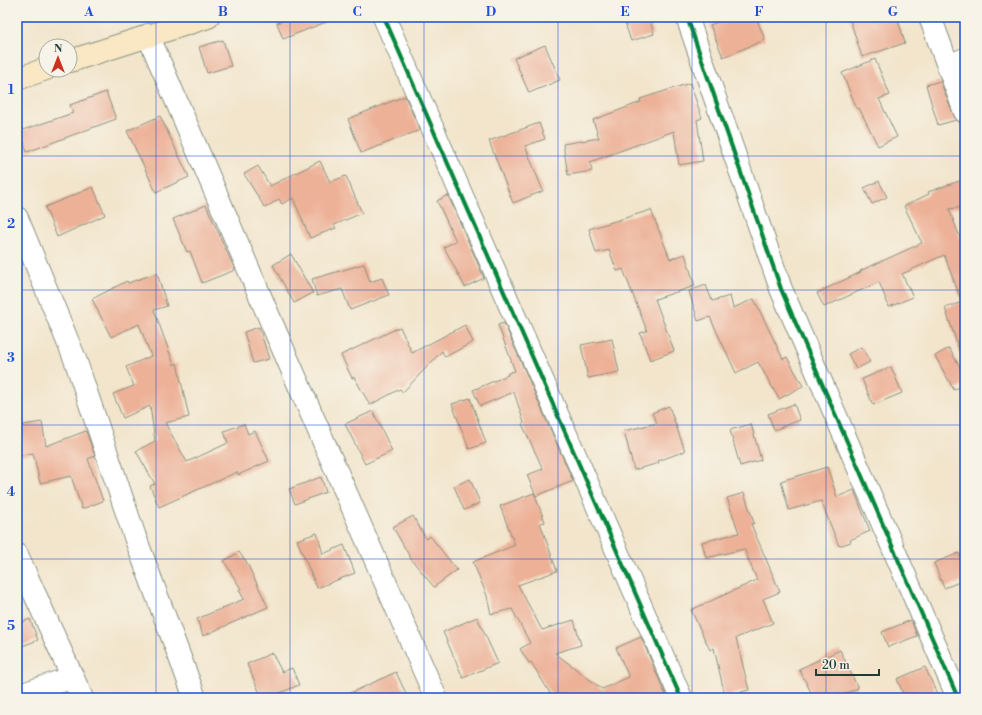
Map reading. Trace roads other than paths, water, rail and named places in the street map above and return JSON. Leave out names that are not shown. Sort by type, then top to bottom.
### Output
[{"type":"main road","points":[[78,58],[208,17]]},
{"type":"main road","points":[[17,79],[38,72]]},
{"type":"street","points":[[384,17],[681,698]]},
{"type":"street","points":[[687,17],[781,289],[958,698]]},
{"type":"street","points":[[930,17],[956,63],[965,112]]},
{"type":"street","points":[[148,35],[276,333],[436,698]]},
{"type":"street","points":[[17,218],[75,359],[135,537],[195,698]]},
{"type":"street","points":[[17,555],[82,698]]},
{"type":"street","points":[[17,696],[73,677]]}]
